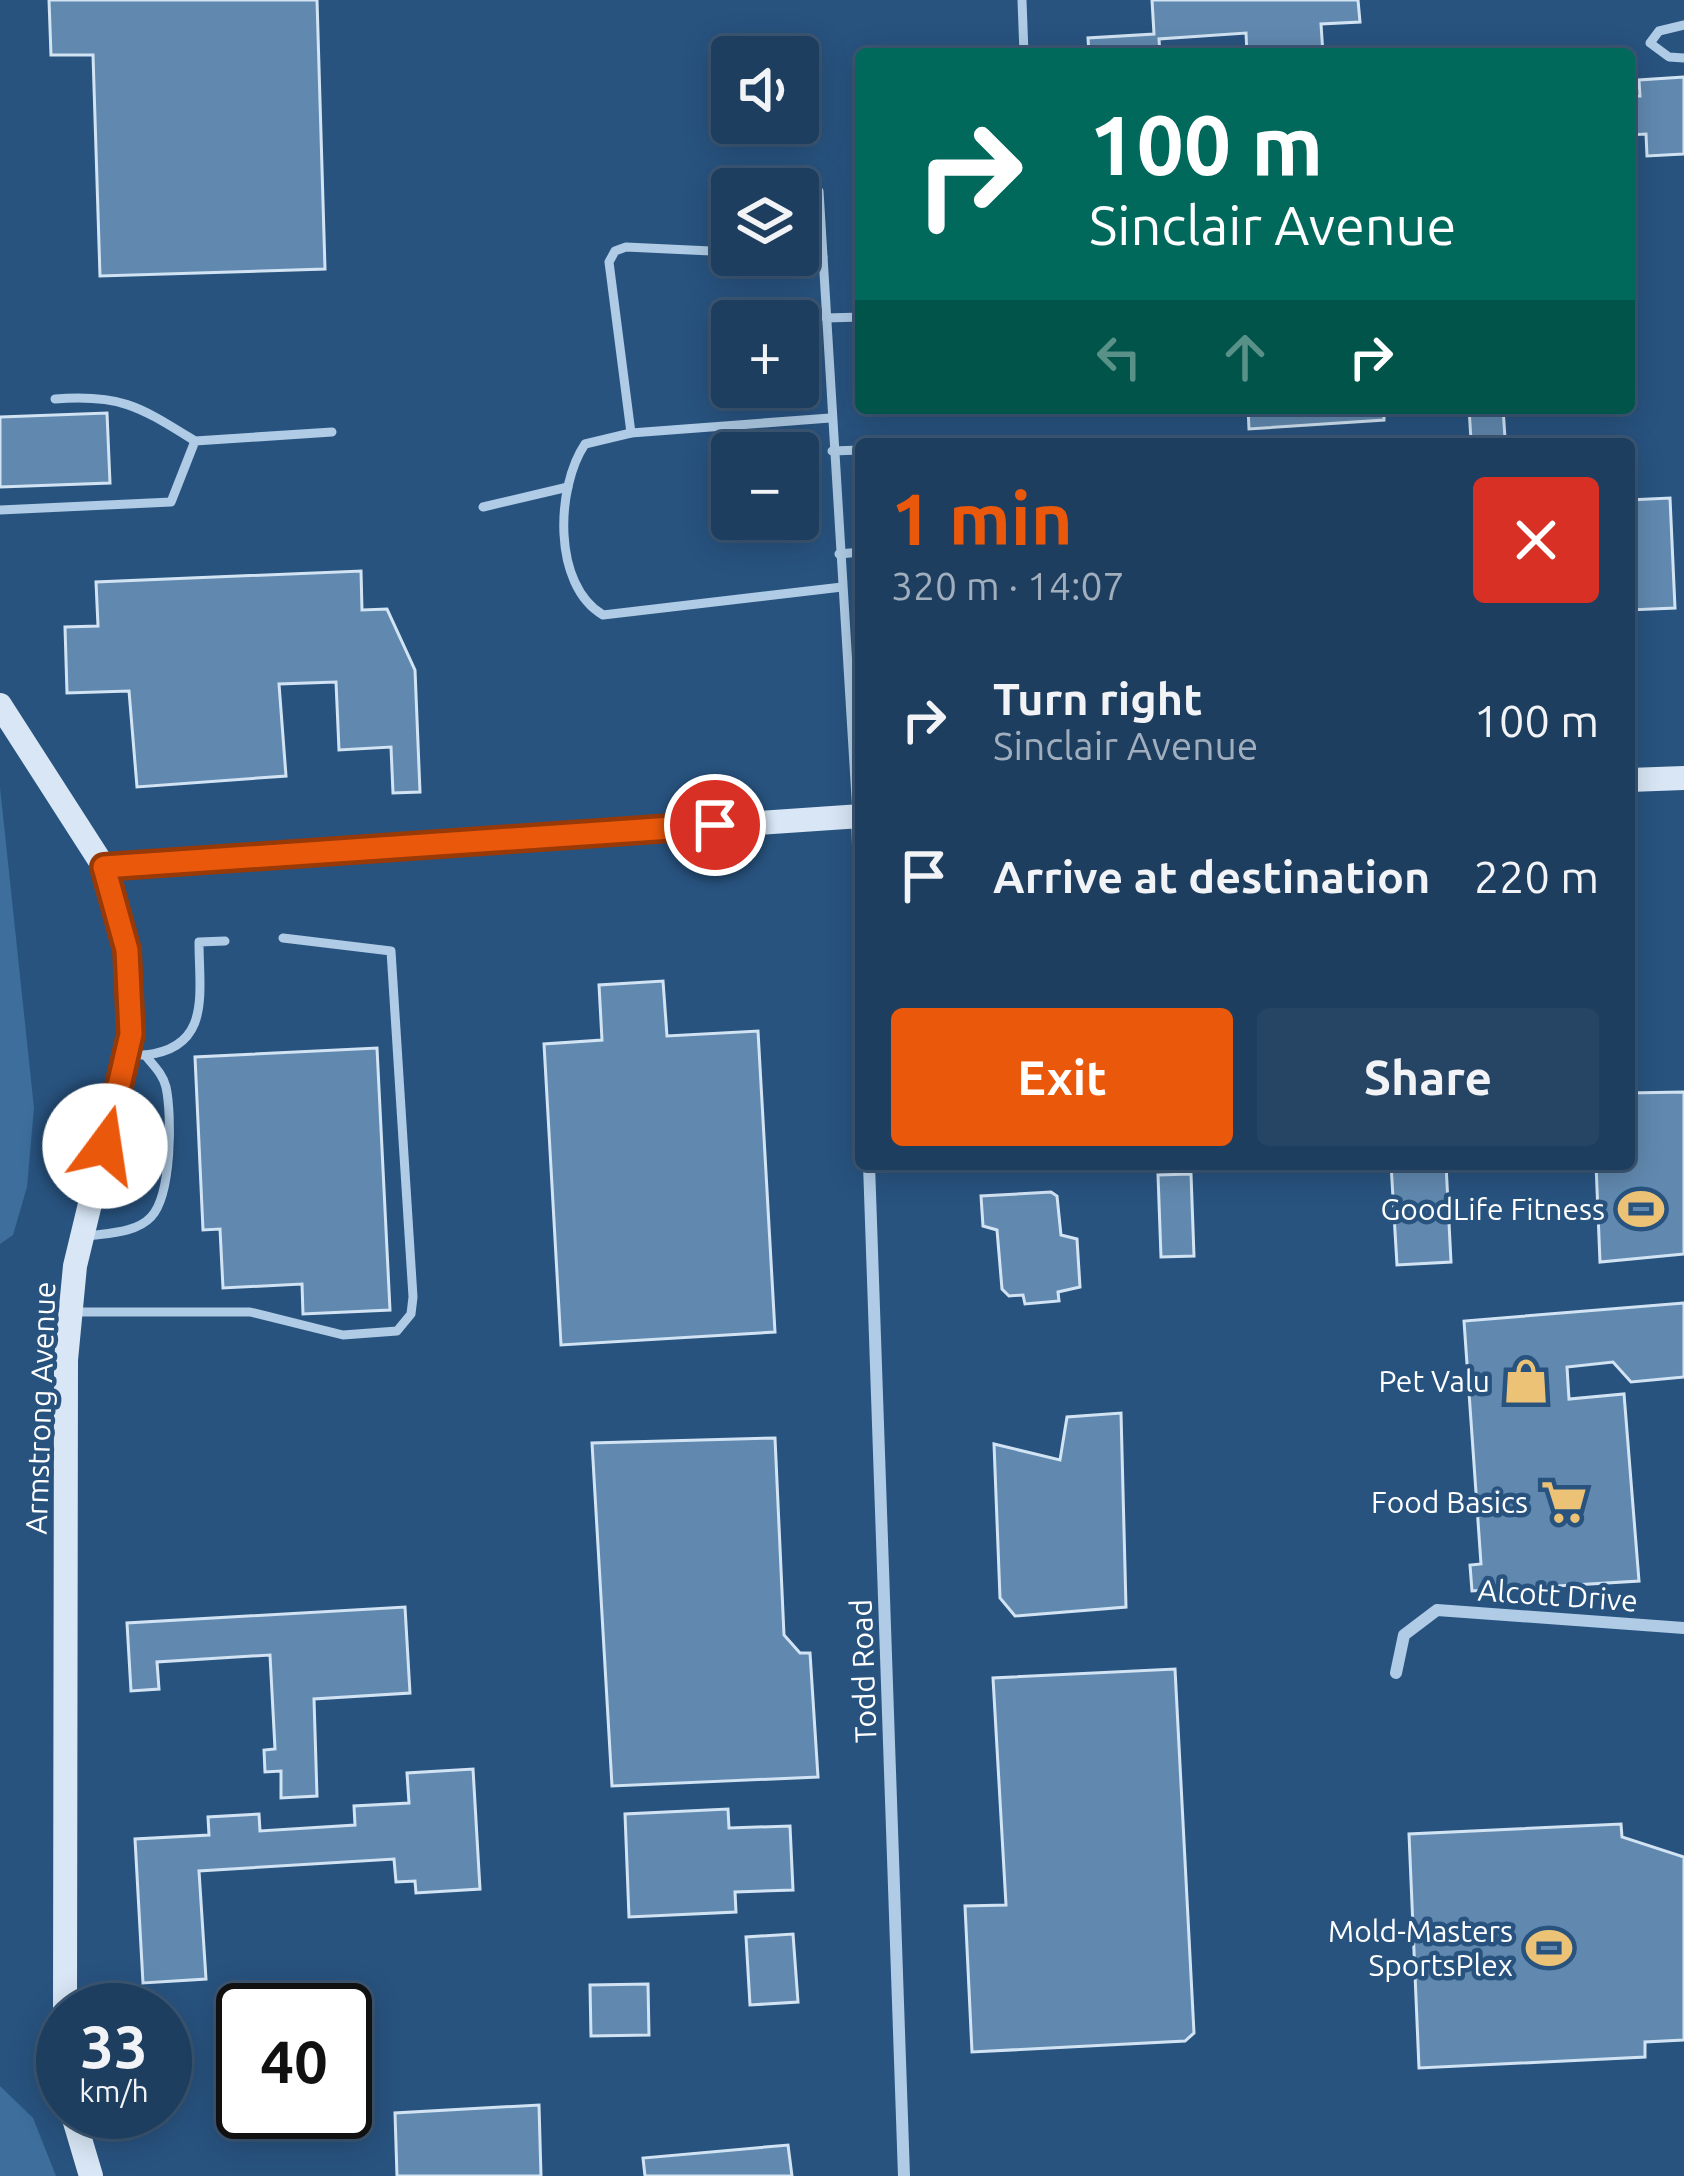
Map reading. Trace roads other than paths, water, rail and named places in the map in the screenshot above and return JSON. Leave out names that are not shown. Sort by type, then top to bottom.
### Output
[{"type":"street","name":"Armstrong Avenue","points":[[0,704],[104,867],[127,950],[136,1055],[82,1237],[66,1360],[65,1983]]},
{"type":"street","points":[[1635,781],[1684,778]]},
{"type":"street","points":[[104,867],[855,816]]},
{"type":"street","name":"Todd Road","points":[[869,1170],[904,2176]]},
{"type":"street","name":"Alcott Drive","points":[[1396,1673],[1404,1635],[1437,1610],[1684,1628]]},
{"type":"street","points":[[80,2139],[92,2176]]},
{"type":"lane","points":[[1022,0],[1024,48]]},
{"type":"lane","points":[[1684,25],[1659,31],[1650,43],[1670,57],[1684,58]]},
{"type":"lane","points":[[819,191],[855,762]]},
{"type":"lane","points":[[631,434],[609,262],[615,251],[626,247],[711,251]]},
{"type":"lane","points":[[819,257],[823,257]]},
{"type":"lane","points":[[826,318],[855,316]]},
{"type":"lane","points":[[55,399],[101,396],[141,408],[195,441],[332,432]]},
{"type":"lane","points":[[830,418],[631,434],[585,444],[574,460],[563,524],[581,595],[603,615],[842,587]]},
{"type":"lane","points":[[0,510],[170,502],[195,441]]},
{"type":"lane","points":[[832,452],[855,450]]},
{"type":"lane","points":[[483,507],[568,487]]},
{"type":"lane","points":[[839,554],[855,553]]},
{"type":"lane","points":[[71,1312],[250,1312],[343,1335],[397,1331],[406,1325],[413,1297],[391,951],[283,938]]},
{"type":"lane","points":[[136,1055],[170,1051],[190,1034],[199,1011],[199,942],[225,941]]},
{"type":"lane","points":[[82,1237],[139,1225],[152,1216],[161,1200],[168,1168],[167,1089],[136,1055]]},
{"type":"place","name":"GoodLife Fitness","points":[[1641,1209]]},
{"type":"place","name":"Pet Valu","points":[[1526,1381]]},
{"type":"place","name":"Food Basics","points":[[1564,1502]]},
{"type":"place","name":"Mold-Masters SportsPlex","points":[[1549,1948]]}]
